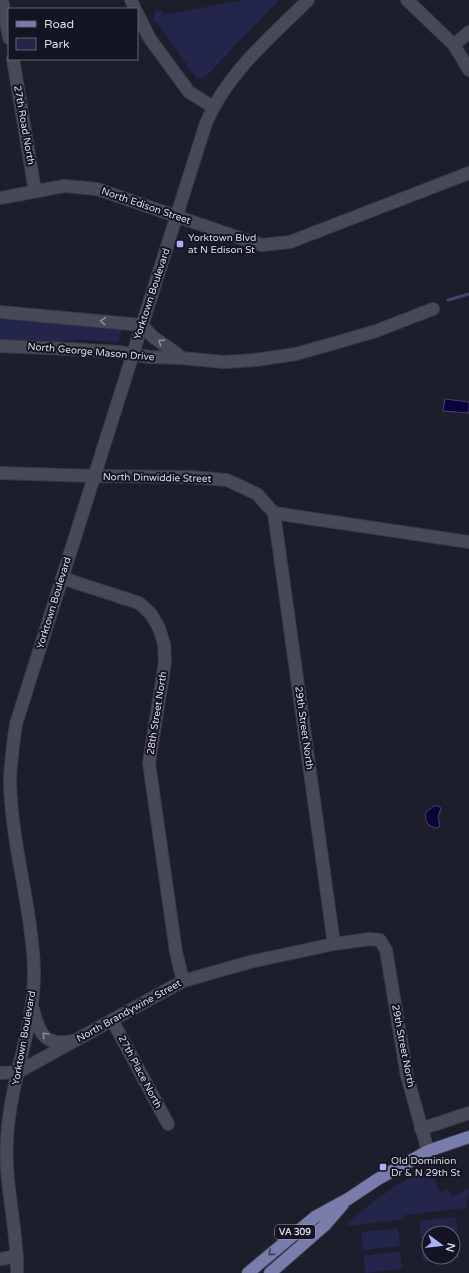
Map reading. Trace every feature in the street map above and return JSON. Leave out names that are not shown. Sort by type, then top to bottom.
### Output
[{"type":"main road","name":"VA 309","points":[[248,1273],[315,1217],[428,1151],[469,1137]]},
{"type":"main road","name":"VA 309","points":[[270,1273],[325,1225],[348,1199]]},
{"type":"street","points":[[2,0],[8,33]]},
{"type":"street","name":"Yorktown Boulevard","points":[[17,1273],[17,1256],[6,1158],[8,1121],[32,1004],[34,971],[33,953],[12,808],[10,764],[16,724],[200,140],[213,107],[231,79],[251,56],[308,0]]},
{"type":"street","points":[[407,0],[454,46],[469,70]]},
{"type":"street","points":[[138,14],[150,38],[189,92],[213,107]]},
{"type":"street","points":[[454,46],[469,32]]},
{"type":"street","name":"27th Road North","points":[[13,60],[35,191]]},
{"type":"street","name":"North Edison Street","points":[[0,198],[64,186],[97,189],[262,245],[290,242],[469,173]]},
{"type":"street","name":"North George Mason Drive","points":[[0,346],[71,348],[158,358],[181,358],[224,362],[255,360],[296,354],[376,331],[433,309]]},
{"type":"street","points":[[0,312],[142,325]]},
{"type":"street","name":"North George Mason Drive","points":[[142,325],[153,337],[181,358]]},
{"type":"street","name":"North Dinwiddie Street","points":[[0,473],[189,477],[227,480],[257,494],[274,513]]},
{"type":"street","points":[[274,513],[469,542]]},
{"type":"street","name":"29th Street North","points":[[274,513],[334,944]]},
{"type":"street","name":"28th Street North","points":[[62,578],[139,603],[151,614],[159,628],[164,644],[165,662],[149,763],[176,952],[183,981]]},
{"type":"street","name":"North Brandywine Street","points":[[0,1073],[18,1072],[183,981],[250,962],[334,944],[369,939],[380,940]]},
{"type":"street","name":"29th Street North","points":[[380,940],[386,950],[407,1076],[428,1151]]},
{"type":"street","points":[[32,1004],[37,1025],[44,1037],[51,1041],[62,1043],[76,1040]]},
{"type":"street","name":"27th Place North","points":[[112,1020],[168,1124]]},
{"type":"street","points":[[421,1129],[469,1113]]},
{"type":"street","points":[[0,1259],[17,1256]]},
{"type":"street","name":"Yorktown Boulevard","points":[[17,1256],[25,1273]]},
{"type":"green space","points":[[244,0],[279,0],[204,78],[200,79],[196,78],[157,22],[154,21],[156,11],[162,11],[163,15]]},
{"type":"green space","points":[[0,319],[121,326],[122,330],[118,342],[76,340],[34,342],[0,340]]},
{"type":"green space","points":[[435,1165],[440,1174],[434,1177],[440,1192],[448,1189],[451,1197],[469,1188],[466,1208],[405,1215],[405,1219],[346,1226],[388,1191],[410,1177]]},
{"type":"green space","points":[[456,1217],[457,1225],[421,1225],[421,1239],[419,1221]]},
{"type":"green space","points":[[398,1228],[400,1246],[363,1250],[361,1232]]},
{"type":"green space","points":[[400,1251],[402,1269],[365,1273],[363,1256]]},
{"type":"shaded area","points":[[445,399],[469,402],[469,413],[443,411]]},
{"type":"shaded area","points":[[434,806],[441,808],[438,817],[440,826],[437,828],[429,825],[426,821],[426,812]]},
{"type":"waterway","points":[[448,300],[469,294]]},
{"type":"place","name":"Yorktown Blvd at N Edison St","points":[[180,244]]},
{"type":"place","name":"Old Dominion Dr & N 29th St","points":[[383,1167]]}]
